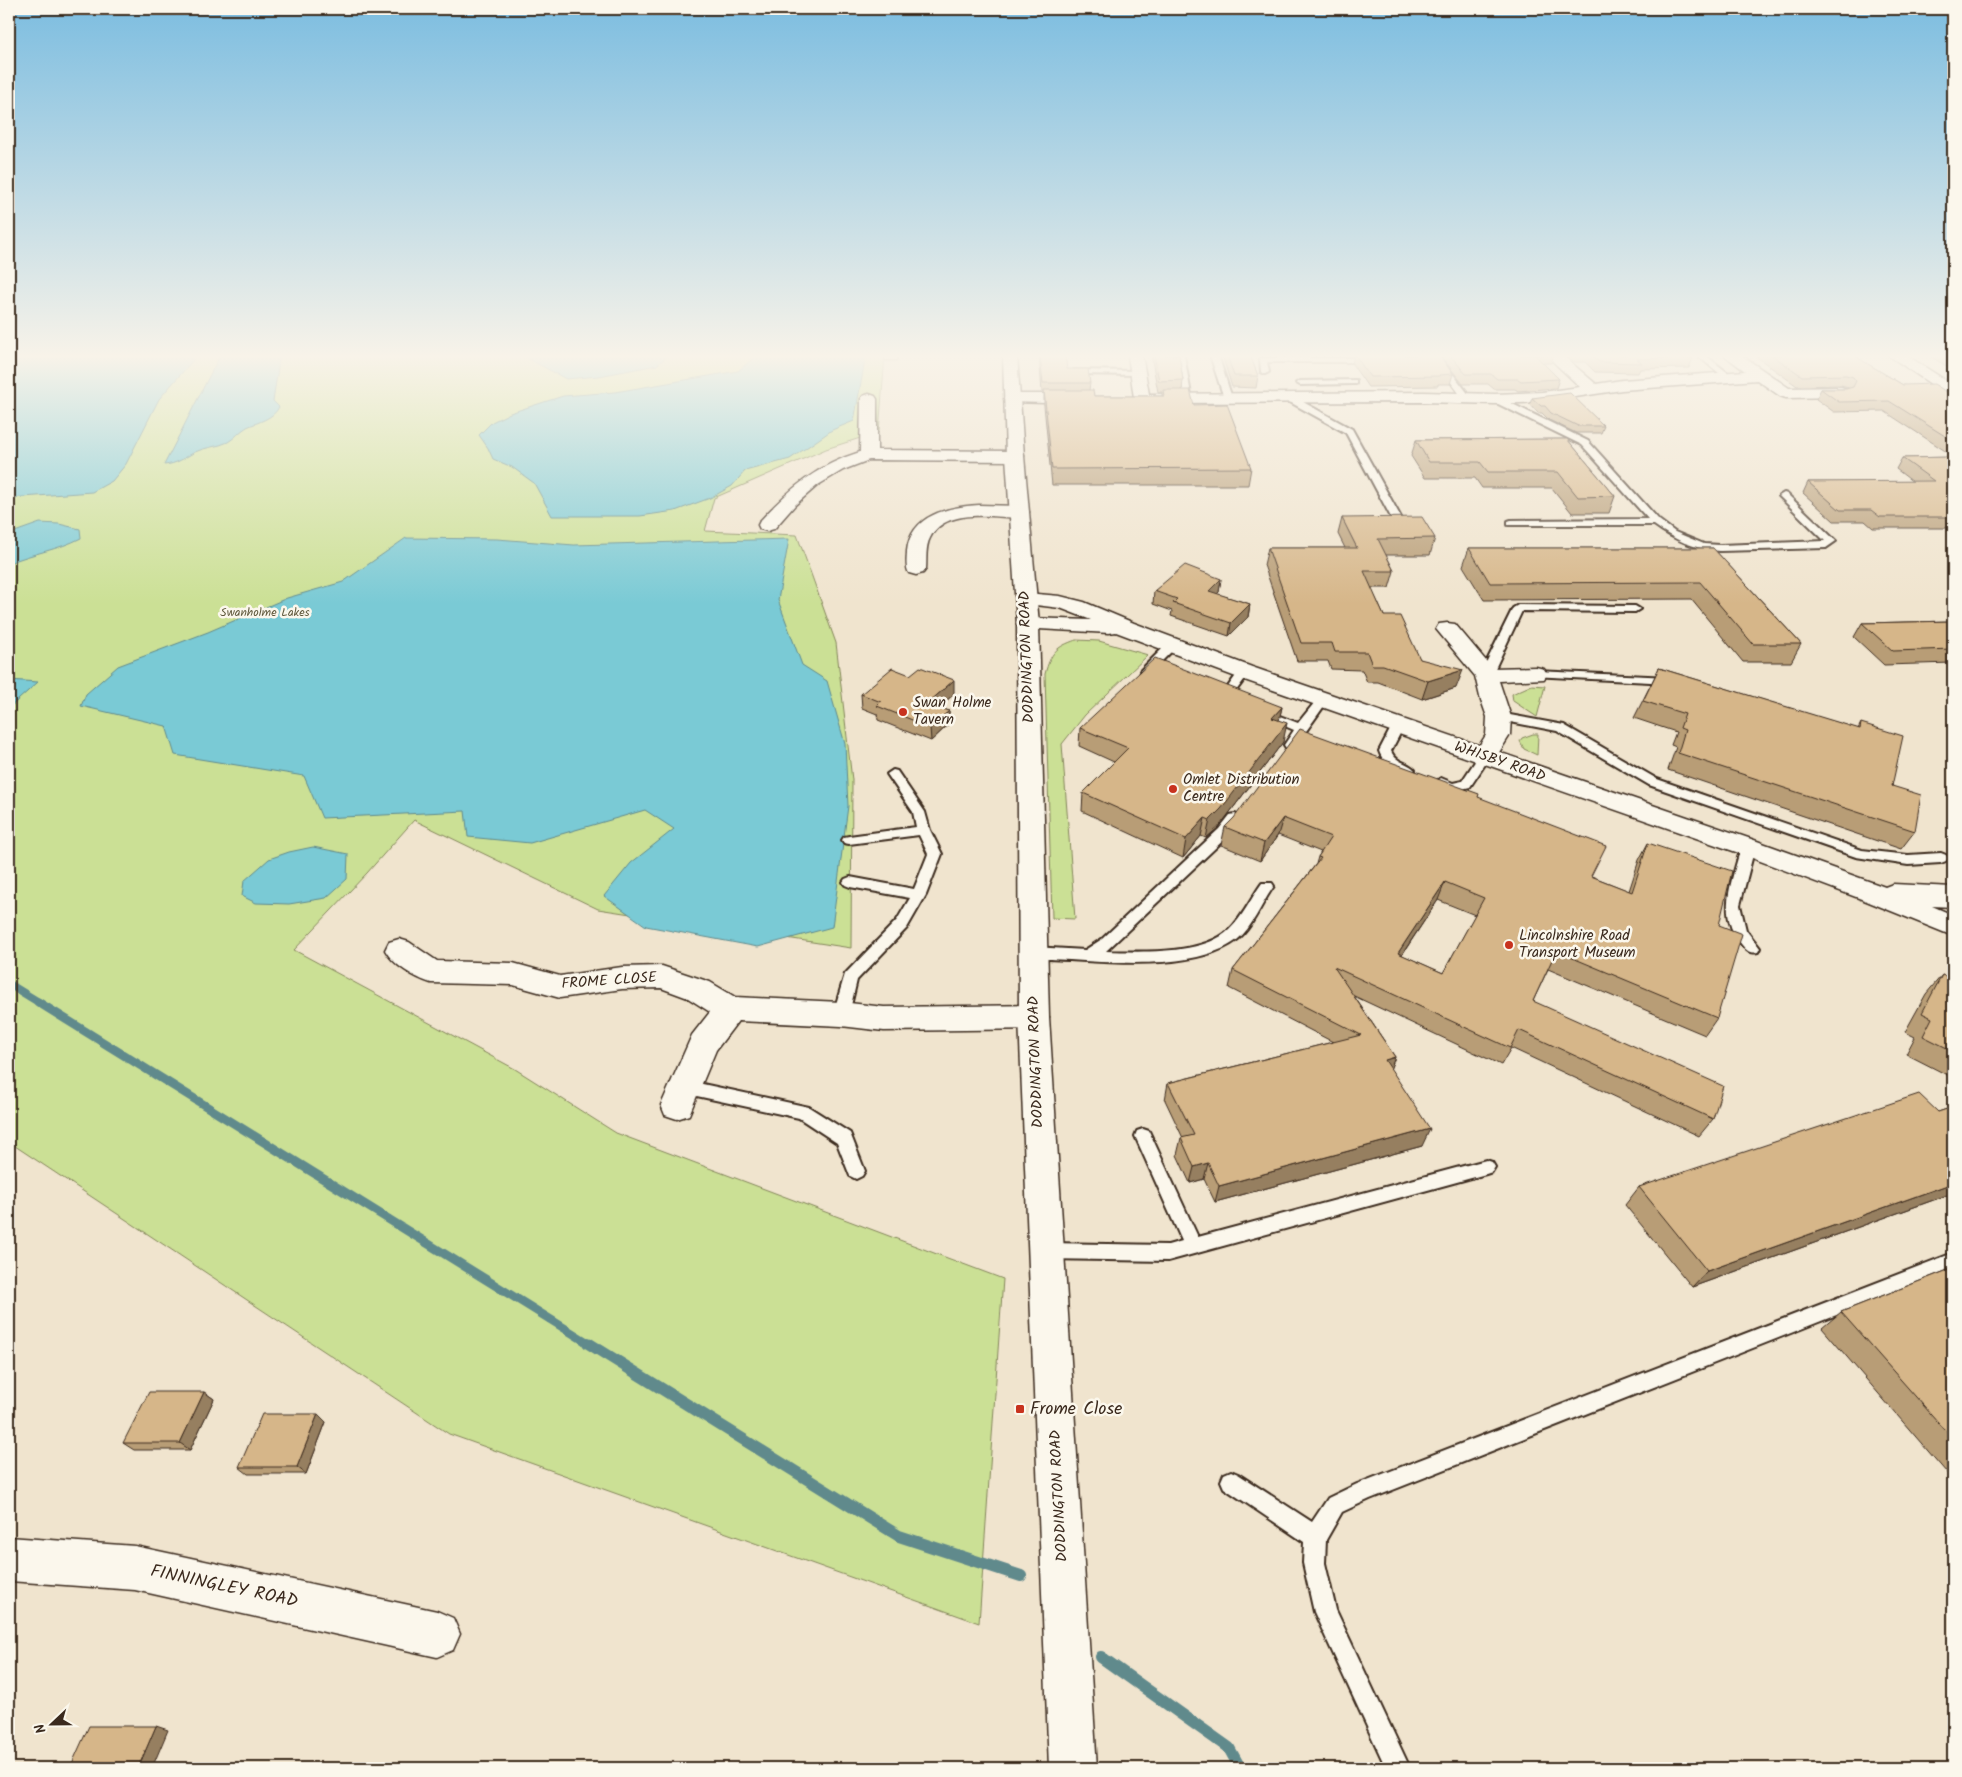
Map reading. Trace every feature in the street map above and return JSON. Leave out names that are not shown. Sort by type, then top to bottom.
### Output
[{"type":"street","points":[[868,438],[868,455]]},
{"type":"street","name":"DODDINGTON ROAD","points":[[1014,438],[1027,612],[1034,1017],[1073,1768]]},
{"type":"street","points":[[767,525],[789,499],[815,477],[847,461],[868,455],[1015,456]]},
{"type":"street","points":[[916,569],[920,539],[928,525],[945,516],[967,511],[1020,512]]},
{"type":"street","name":"WHISBY ROAD","points":[[1027,612],[1126,628],[1484,757],[1748,847],[1953,926]]},
{"type":"street","points":[[1447,629],[1486,675],[1491,697],[1499,717],[1498,735],[1484,757]]},
{"type":"street","points":[[1486,675],[1536,674]]},
{"type":"street","name":"WHISBY ROAD","points":[[1874,894],[1953,897]]},
{"type":"street","name":"FROME CLOSE","points":[[399,950],[431,972],[513,974],[560,986],[622,978],[662,978],[699,990],[730,1009],[841,1014],[884,1019],[1034,1017]]},
{"type":"street","points":[[681,1096],[703,1044],[730,1009]]},
{"type":"street","name":"FINNINGLEY ROAD","points":[[9,1559],[135,1568],[437,1634]]},
{"type":"lane","points":[[1353,438],[1398,521]]},
{"type":"lane","points":[[1575,438],[1585,443],[1656,522],[1672,534],[1703,546],[1720,548],[1826,545],[1831,540],[1784,496]]},
{"type":"lane","points":[[1511,523],[1656,522]]},
{"type":"lane","points":[[1486,675],[1518,608],[1635,609]]},
{"type":"lane","points":[[1137,680],[1156,668],[1172,645]]},
{"type":"lane","points":[[1226,697],[1244,672]]},
{"type":"lane","points":[[1536,674],[1684,681]]},
{"type":"lane","points":[[1284,753],[1323,699]]},
{"type":"lane","points":[[1252,708],[1302,729]]},
{"type":"lane","points":[[1499,717],[1560,728],[1654,782],[1862,854],[1908,860],[1940,858]]},
{"type":"lane","points":[[1398,726],[1385,751],[1386,758],[1394,764],[1452,786],[1466,784],[1484,757]]},
{"type":"lane","points":[[841,1014],[850,978],[902,924],[919,895],[935,854],[923,830],[919,812],[893,774]]},
{"type":"lane","points":[[1090,954],[1107,943],[1224,832],[1242,808]]},
{"type":"lane","points":[[849,840],[923,830]]},
{"type":"lane","points":[[1748,847],[1733,905],[1739,932],[1753,948]]},
{"type":"lane","points":[[850,882],[919,895]]},
{"type":"lane","points":[[1033,952],[1139,958],[1205,950],[1233,935],[1266,886]]},
{"type":"lane","points":[[681,1096],[803,1112],[844,1138],[856,1172]]},
{"type":"lane","points":[[1143,1136],[1193,1246]]},
{"type":"lane","points":[[1045,1252],[1168,1253],[1486,1168]]},
{"type":"lane","points":[[1398,1768],[1325,1612],[1314,1563],[1315,1537],[1335,1505],[1364,1490],[1953,1261]]},
{"type":"lane","points":[[1231,1481],[1315,1537]]},
{"type":"green space","name":"Swanholme Lakes","points":[[9,438],[861,438],[826,449],[714,498],[705,531],[797,535],[836,643],[852,780],[851,948],[598,909],[414,820],[294,950],[515,1069],[616,1133],[1003,1279],[979,1623],[449,1434],[9,1142]]},
{"type":"green space","points":[[1076,640],[1099,641],[1148,655],[1085,715],[1062,744],[1075,919],[1052,918],[1045,674],[1055,651]]},
{"type":"green space","points":[[1532,685],[1545,686],[1537,717],[1513,701],[1512,694]]},
{"type":"green space","points":[[1538,734],[1537,755],[1524,749],[1520,741],[1522,738]]},
{"type":"water","points":[[9,438],[139,438],[126,464],[112,481],[92,492],[9,498]]},
{"type":"water","points":[[178,438],[233,438],[220,445],[199,450],[177,462],[164,465]]},
{"type":"water","points":[[481,438],[821,438],[790,459],[745,471],[732,486],[710,498],[675,511],[640,516],[552,516],[534,483],[512,467],[493,459]]},
{"type":"water","points":[[40,523],[59,524],[80,529],[81,538],[63,546],[9,563],[9,534]]},
{"type":"water","points":[[406,538],[497,539],[574,545],[789,539],[778,600],[802,665],[827,681],[845,744],[848,806],[832,927],[758,947],[646,926],[604,896],[631,863],[674,829],[645,810],[530,843],[468,837],[465,811],[322,818],[304,776],[175,755],[166,726],[81,706],[86,694],[118,666],[208,632],[287,598],[343,582]]},
{"type":"water","points":[[9,680],[38,682],[9,708]]},
{"type":"water","points":[[313,847],[348,854],[347,879],[326,898],[289,904],[256,903],[242,896],[244,881],[269,859]]},
{"type":"building","points":[[1049,438],[1240,438],[1251,468],[1052,469]]},
{"type":"building","points":[[1567,439],[1615,496],[1578,497],[1558,472],[1488,472],[1480,462],[1429,462],[1416,440]]},
{"type":"building","points":[[1953,457],[1953,517],[1880,517],[1871,510],[1840,510],[1808,482],[1934,481],[1902,458]]},
{"type":"building","points":[[1422,517],[1435,538],[1378,539],[1394,571],[1364,571],[1384,616],[1400,616],[1420,659],[1463,670],[1428,681],[1383,665],[1372,665],[1367,652],[1335,652],[1332,643],[1301,643],[1268,548],[1357,548],[1342,518]]},
{"type":"building","points":[[1469,548],[1713,548],[1801,644],[1753,644],[1700,582],[1490,583]]},
{"type":"building","points":[[1185,565],[1221,579],[1209,591],[1250,604],[1231,623],[1173,603],[1177,599],[1154,591]]},
{"type":"building","points":[[1953,621],[1953,649],[1893,651],[1862,623]]},
{"type":"building","name":"Omlet Distribution Centre","points":[[1155,658],[1282,707],[1272,718],[1287,723],[1221,809],[1210,820],[1205,818],[1186,839],[1083,793],[1128,748],[1080,728]]},
{"type":"building","points":[[920,667],[954,680],[928,703],[949,711],[930,727],[877,706],[881,702],[861,694],[892,668],[910,675]]},
{"type":"building","points":[[1659,668],[1860,729],[1861,723],[1903,736],[1892,786],[1921,795],[1915,831],[1678,753],[1685,730],[1680,728],[1685,714],[1643,701]]},
{"type":"building","points":[[1300,729],[1479,794],[1478,797],[1606,846],[1591,876],[1632,892],[1648,843],[1732,871],[1719,925],[1742,934],[1717,1018],[1556,951],[1533,1001],[1723,1086],[1713,1119],[1519,1030],[1510,1048],[1334,967],[1395,1057],[1385,1060],[1430,1129],[1219,1186],[1208,1163],[1194,1167],[1181,1138],[1194,1135],[1168,1083],[1361,1035],[1233,970],[1321,858],[1318,857],[1331,837],[1283,818],[1264,843],[1225,827],[1234,818]],"holes":[[[1445,882],[1484,898],[1443,973],[1398,953]]]},
{"type":"building","points":[[1942,975],[1953,980],[1953,1051],[1923,1036],[1932,1018],[1922,1013]]},
{"type":"building","points":[[1919,1094],[1938,1112],[1953,1107],[1953,1183],[1707,1271],[1639,1187]]},
{"type":"building","points":[[1953,1268],[1953,1439],[1841,1312]]},
{"type":"building","points":[[149,1392],[204,1392],[180,1443],[123,1443]]},
{"type":"building","points":[[262,1414],[318,1414],[297,1467],[239,1467]]},
{"type":"building","points":[[89,1726],[156,1726],[138,1768],[70,1768]]},
{"type":"waterway","points":[[9,984],[40,1003]]},
{"type":"waterway","points":[[38,1002],[590,1344]]},
{"type":"waterway","points":[[588,1343],[899,1536],[1021,1576]]},
{"type":"waterway","points":[[1101,1657],[1229,1748],[1240,1768]]},
{"type":"place","name":"Swan Holme Tavern","points":[[903,712]]},
{"type":"place","name":"Omlet Distribution Centre","points":[[1173,789]]},
{"type":"place","name":"Lincolnshire Road Transport Museum","points":[[1509,945]]},
{"type":"place","name":"Frome Close","points":[[1020,1409]]}]
